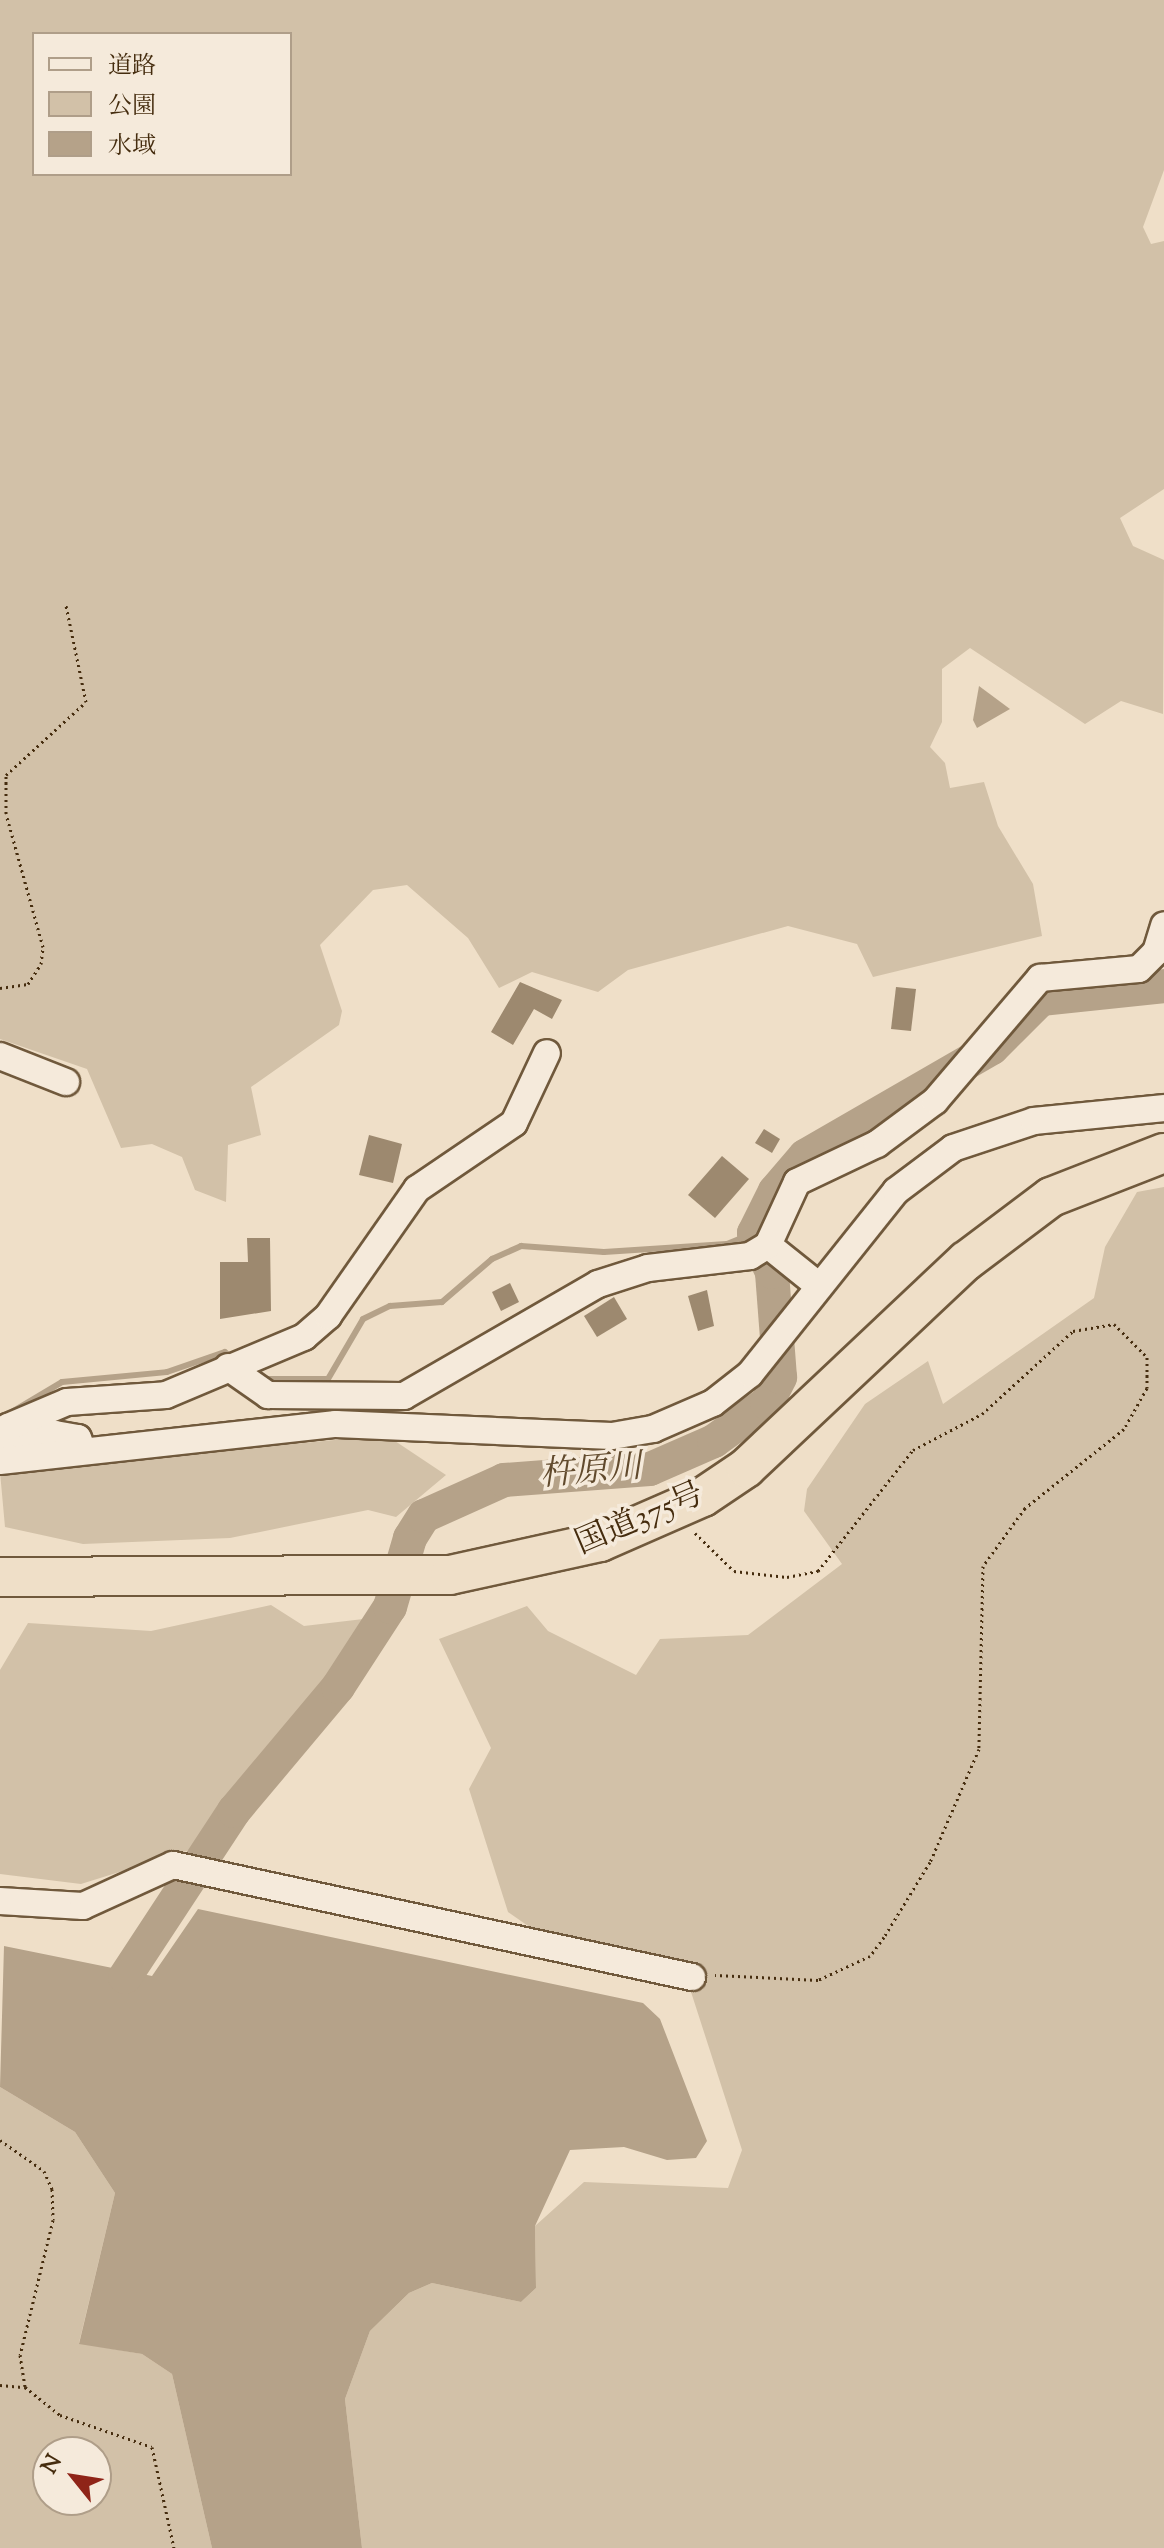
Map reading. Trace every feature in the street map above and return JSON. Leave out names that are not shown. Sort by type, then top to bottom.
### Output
[{"type":"highway","name":"国道375号","points":[[0,1577],[450,1575],[547,1558],[680,1509],[798,1426],[966,1261],[1051,1197],[1164,1153]]},
{"type":"street","points":[[237,1362],[268,1395],[404,1396],[598,1284],[648,1268],[750,1256],[768,1245],[797,1182],[877,1144],[935,1101],[1040,978],[1139,969],[1160,952],[1164,925]]},
{"type":"street","points":[[547,1053],[514,1123],[417,1189],[328,1316],[285,1347],[237,1362],[166,1395],[67,1402],[8,1427],[1,1444],[82,1449],[336,1424],[612,1436],[653,1429],[713,1403],[750,1374],[896,1191],[953,1148],[1034,1121],[1164,1108]]},
{"type":"street","points":[[0,1056],[66,1082]]},
{"type":"street","points":[[768,1245],[819,1286]]},
{"type":"street","points":[[0,1901],[83,1906],[173,1865],[692,1977]]},
{"type":"path","points":[[0,988],[28,984],[41,964],[43,947],[6,814],[6,775],[86,702],[66,605]]},
{"type":"path","points":[[680,1509],[707,1552],[734,1571],[787,1577],[818,1571],[913,1450],[982,1414],[1073,1331],[1114,1324],[1147,1357],[1147,1388],[1124,1429],[1001,1531],[983,1566],[979,1749],[930,1862],[884,1937],[870,1956],[818,1980],[692,1977]]},
{"type":"path","points":[[0,2140],[44,2171],[52,2189],[53,2220],[20,2355],[25,2387]]},
{"type":"path","points":[[0,2385],[25,2387],[60,2415],[152,2447],[174,2548]]},
{"type":"green space","points":[[0,0],[1164,0],[1164,170],[1143,227],[1151,244],[1164,241],[1164,489],[1120,518],[1133,546],[1164,560],[1163,714],[1121,701],[1085,724],[970,648],[942,669],[942,722],[930,747],[945,763],[950,788],[984,782],[998,826],[1033,884],[1042,936],[873,977],[857,944],[788,926],[628,970],[598,992],[532,972],[499,988],[468,938],[407,885],[373,890],[320,945],[342,1011],[339,1025],[251,1087],[261,1135],[228,1145],[226,1202],[195,1190],[182,1157],[152,1144],[121,1148],[87,1069],[0,1039]]},
{"type":"green space","points":[[1164,1187],[1164,2548],[362,2548],[345,2399],[370,2331],[409,2293],[432,2283],[521,2302],[536,2288],[535,2226],[584,2182],[728,2188],[742,2150],[682,1964],[544,1937],[508,1912],[469,1789],[491,1748],[439,1639],[527,1606],[548,1631],[636,1675],[660,1639],[748,1635],[842,1564],[804,1511],[807,1489],[865,1404],[928,1361],[943,1404],[1094,1298],[1105,1247],[1137,1192]]},
{"type":"green space","points":[[386,1435],[446,1475],[396,1517],[368,1510],[230,1538],[83,1544],[5,1527],[0,1472]]},
{"type":"green space","points":[[271,1605],[304,1626],[372,1618],[196,1848],[81,1884],[0,1874],[0,1670],[28,1623],[151,1631]]},
{"type":"green space","points":[[0,2087],[75,2132],[115,2193],[79,2343],[142,2354],[172,2374],[212,2548],[0,2548]]},
{"type":"water","points":[[979,686],[1010,709],[977,728],[973,720]]},
{"type":"water","points":[[198,1909],[643,2003],[660,2019],[707,2141],[696,2158],[667,2160],[624,2147],[570,2150],[535,2226],[536,2288],[521,2302],[432,2283],[409,2293],[370,2331],[345,2399],[362,2548],[212,2548],[172,2374],[142,2354],[79,2344],[115,2193],[75,2132],[0,2087],[4,1946],[152,1976]]},
{"type":"building","points":[[520,982],[562,1000],[552,1019],[534,1009],[513,1045],[491,1032]]},
{"type":"building","points":[[896,987],[916,989],[911,1031],[891,1029]]},
{"type":"building","points":[[764,1129],[780,1139],[772,1153],[755,1143]]},
{"type":"building","points":[[369,1135],[402,1144],[393,1183],[359,1175]]},
{"type":"building","points":[[722,1156],[749,1179],[715,1218],[688,1195]]},
{"type":"building","points":[[247,1238],[270,1238],[271,1311],[220,1319],[220,1262],[248,1262]]},
{"type":"building","points":[[510,1283],[519,1302],[501,1311],[492,1292]]},
{"type":"building","points":[[707,1290],[714,1326],[698,1331],[688,1296]]},
{"type":"building","points":[[614,1297],[627,1319],[597,1337],[584,1316]]},
{"type":"waterway","name":"杵原川","points":[[125,1977],[234,1811],[338,1687],[390,1607],[410,1538],[424,1516],[504,1480],[650,1469],[714,1441],[767,1403],[780,1377],[772,1272],[754,1233],[775,1191],[805,1156],[992,1048],[1041,999],[1164,986]]},
{"type":"waterway","points":[[264,1379],[328,1379],[363,1319],[390,1306],[442,1302],[492,1259],[521,1246],[604,1252],[727,1244],[754,1233]]},
{"type":"waterway","points":[[0,1419],[62,1382],[167,1372],[225,1352],[232,1358]]}]
